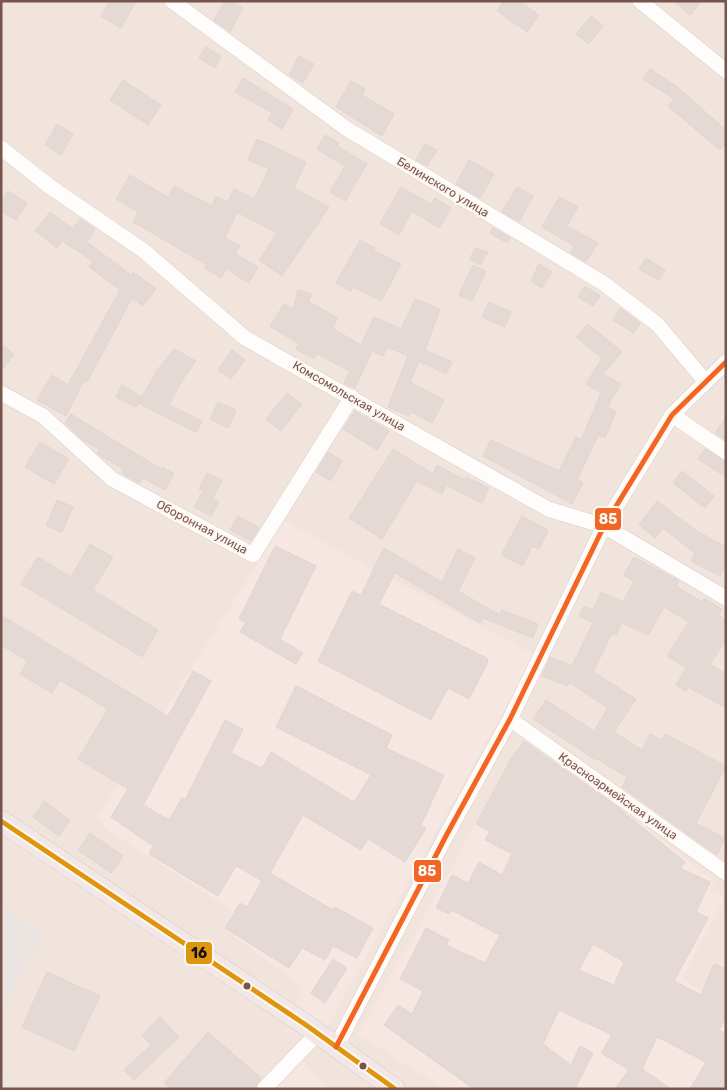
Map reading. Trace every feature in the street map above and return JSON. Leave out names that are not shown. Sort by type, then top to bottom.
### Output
[{"type":"highway","points":[[1,821],[318,1033],[395,1089]]},
{"type":"street","name":"Белинского улица","points":[[172,1],[347,129],[603,283],[657,324],[705,381]]},
{"type":"street","points":[[640,1],[726,71]]},
{"type":"street","name":"Комсомольская улица","points":[[1,148],[49,186],[144,251],[244,338],[352,397],[548,509],[604,526],[726,598]]},
{"type":"street","points":[[336,1047],[446,834],[510,719],[604,526],[672,415],[726,362]]},
{"type":"street","name":"Оборонная улица","points":[[1,393],[43,416],[112,479],[253,554],[352,397]]},
{"type":"street","points":[[672,415],[726,452]]},
{"type":"street","name":"Красноармейская улица","points":[[510,719],[726,873]]},
{"type":"street","points":[[264,1089],[318,1033]]},
{"type":"shaded area","points":[[1,1],[726,1],[726,1089],[1,1089]]},
{"type":"shaded area","points":[[284,521],[535,655],[327,1027],[296,1004],[304,988],[223,928],[233,911],[103,827],[104,824],[96,820]]},
{"type":"shaded area","points":[[526,733],[715,882],[709,890],[724,898],[682,978],[726,1007],[726,1089],[446,1089],[358,1035]]},
{"type":"shaded area","points":[[1,906],[46,936],[1,1011]]},
{"type":"shaded area","points":[[301,1060],[330,1089],[270,1089]]},
{"type":"shaded area","points":[[1,1073],[22,1089],[1,1089]]},
{"type":"building","points":[[110,1],[136,1],[121,28],[101,16]]},
{"type":"building","points":[[225,1],[231,1],[243,8],[230,32],[214,20]]},
{"type":"building","points":[[504,1],[519,1],[539,15],[527,32],[497,11]]},
{"type":"building","points":[[674,1],[702,1],[690,15]]},
{"type":"building","points":[[591,16],[603,26],[589,44],[576,34]]},
{"type":"building","points":[[206,47],[221,56],[215,68],[199,58]]},
{"type":"building","points":[[299,56],[314,64],[303,83],[289,75]]},
{"type":"building","points":[[650,69],[676,86],[726,130],[726,143],[720,150],[668,106],[674,99],[643,79]]},
{"type":"building","points":[[243,78],[293,109],[282,129],[268,120],[272,113],[235,92]]},
{"type":"building","points":[[123,80],[161,105],[148,125],[110,100]]},
{"type":"building","points":[[351,81],[365,89],[362,95],[394,114],[382,136],[336,107]]},
{"type":"building","points":[[57,124],[73,134],[61,155],[45,145]]},
{"type":"building","points":[[325,135],[339,143],[337,146],[367,164],[345,201],[330,192],[345,166],[317,149]]},
{"type":"building","points":[[257,139],[306,162],[294,188],[329,207],[282,276],[259,260],[277,233],[237,212],[225,238],[240,246],[235,254],[258,267],[249,283],[226,269],[221,278],[205,268],[207,265],[133,222],[138,212],[116,199],[130,175],[168,197],[174,186],[212,206],[216,197],[228,202],[234,189],[254,199],[269,169],[248,160]]},
{"type":"building","points":[[425,144],[437,150],[427,166],[416,160]]},
{"type":"building","points":[[469,160],[494,174],[480,198],[456,184]]},
{"type":"building","points":[[401,187],[431,204],[435,198],[451,208],[439,228],[412,211],[399,235],[380,223]]},
{"type":"building","points":[[517,187],[533,196],[519,222],[502,212]]},
{"type":"building","points":[[8,191],[27,203],[16,220],[1,211],[1,203]]},
{"type":"building","points":[[559,197],[578,207],[567,226],[598,243],[586,262],[571,253],[574,246],[542,227]]},
{"type":"building","points":[[50,212],[73,229],[80,219],[95,229],[87,242],[131,275],[133,272],[156,289],[143,306],[132,298],[87,382],[84,380],[66,416],[37,400],[52,375],[68,385],[120,290],[89,267],[93,261],[62,241],[57,248],[35,231]]},
{"type":"building","points":[[493,228],[510,238],[507,243],[490,233]]},
{"type":"building","points":[[360,240],[375,248],[373,250],[401,264],[381,301],[353,287],[351,291],[336,283]]},
{"type":"building","points":[[476,248],[488,252],[480,265],[469,259]]},
{"type":"building","points":[[646,258],[665,270],[659,280],[639,269]]},
{"type":"building","points":[[539,264],[552,272],[542,288],[531,281]]},
{"type":"building","points":[[473,265],[486,271],[472,301],[459,295]]},
{"type":"building","points":[[585,286],[600,296],[593,306],[578,297]]},
{"type":"building","points":[[298,290],[311,294],[309,302],[338,318],[332,328],[361,345],[374,317],[401,329],[415,299],[440,309],[425,350],[452,362],[446,374],[419,361],[410,382],[444,400],[432,423],[411,412],[409,416],[388,407],[408,356],[387,347],[383,356],[372,351],[355,388],[344,383],[350,371],[317,354],[314,359],[296,349],[299,344],[270,326],[284,304],[293,310]]},
{"type":"building","points":[[489,302],[511,312],[505,327],[482,317]]},
{"type":"building","points":[[620,308],[640,323],[634,333],[613,320]]},
{"type":"building","points":[[588,324],[622,352],[603,374],[621,384],[607,407],[616,411],[605,438],[598,435],[577,480],[583,483],[572,504],[483,456],[491,440],[559,471],[576,437],[581,440],[601,393],[586,384],[602,358],[576,337]]},
{"type":"building","points":[[1,343],[14,355],[1,371]]},
{"type":"building","points":[[174,349],[196,361],[181,382],[169,405],[202,421],[196,432],[138,403],[136,407],[116,397],[122,385],[142,397],[158,369]]},
{"type":"building","points":[[232,350],[245,360],[231,379],[218,370]]},
{"type":"building","points":[[287,393],[302,404],[281,431],[266,419]]},
{"type":"building","points":[[218,402],[236,410],[228,428],[210,419]]},
{"type":"building","points":[[355,411],[389,431],[377,450],[343,429]]},
{"type":"building","points":[[71,414],[161,469],[162,467],[174,474],[165,490],[143,478],[139,483],[122,473],[124,469],[97,453],[99,449],[84,441],[65,423]]},
{"type":"building","points":[[726,417],[726,440],[715,433]]},
{"type":"building","points":[[40,442],[69,459],[54,484],[25,467]]},
{"type":"building","points":[[393,449],[433,474],[437,465],[465,480],[466,477],[489,488],[482,503],[446,485],[442,494],[417,481],[382,539],[349,518]]},
{"type":"building","points":[[705,449],[726,461],[726,477],[698,459]]},
{"type":"building","points":[[328,452],[342,461],[331,481],[316,472]]},
{"type":"building","points":[[682,471],[714,496],[705,508],[673,483]]},
{"type":"building","points":[[207,473],[222,480],[213,498],[219,502],[211,516],[194,507],[203,491],[199,489]]},
{"type":"building","points":[[57,500],[73,507],[62,532],[46,526]]},
{"type":"building","points":[[657,501],[695,530],[726,547],[726,565],[720,576],[691,561],[695,553],[663,528],[655,538],[639,525]]},
{"type":"building","points":[[238,516],[259,528],[251,541],[230,530]]},
{"type":"building","points":[[522,516],[548,530],[539,549],[532,546],[523,566],[501,555]]},
{"type":"building","points":[[90,544],[113,557],[93,590],[158,630],[142,657],[21,584],[38,557],[71,577]]},
{"type":"building","points":[[275,546],[316,566],[280,639],[303,653],[296,664],[240,632],[246,622],[239,619]]},
{"type":"building","points":[[384,548],[442,582],[458,549],[475,558],[458,591],[500,615],[502,610],[538,624],[533,638],[483,618],[480,623],[395,573],[379,604],[487,658],[488,662],[469,699],[448,688],[431,720],[318,661],[352,591],[361,595]]},
{"type":"building","points":[[634,557],[679,581],[676,586],[702,602],[704,598],[722,609],[718,615],[726,620],[726,640],[710,664],[726,674],[726,708],[688,687],[686,691],[676,685],[686,668],[667,656],[689,622],[664,607],[648,635],[622,623],[616,635],[612,633],[593,672],[636,699],[614,732],[642,750],[650,734],[662,740],[665,734],[726,766],[696,823],[725,838],[717,855],[622,787],[627,777],[596,760],[533,719],[546,700],[594,731],[608,708],[569,682],[568,686],[542,676],[550,657],[572,666],[593,623],[579,616],[584,606],[593,610],[601,592],[623,602],[634,582],[624,575]]},
{"type":"building","points":[[1,615],[168,716],[193,671],[211,681],[143,805],[169,820],[182,798],[185,800],[225,720],[243,729],[231,753],[262,768],[271,752],[354,802],[371,775],[276,727],[296,686],[392,735],[386,748],[444,775],[421,825],[426,828],[405,862],[368,839],[361,850],[303,815],[270,873],[333,910],[335,907],[373,928],[357,958],[333,946],[325,960],[302,948],[289,968],[225,928],[240,903],[247,907],[262,881],[236,866],[218,896],[149,854],[153,846],[111,817],[128,789],[78,759],[108,709],[60,680],[52,693],[20,674],[28,661],[1,645]]},
{"type":"building","points":[[524,741],[615,805],[685,862],[680,868],[710,882],[696,912],[708,918],[674,981],[701,995],[714,964],[726,969],[726,1017],[719,1030],[726,1034],[726,1089],[690,1089],[706,1062],[657,1037],[642,1069],[671,1089],[615,1089],[629,1070],[601,1053],[612,1035],[559,1010],[543,1044],[571,1065],[580,1046],[593,1053],[575,1089],[474,1089],[384,1025],[398,1005],[412,1014],[423,991],[400,979],[426,928],[449,940],[446,945],[485,963],[500,935],[451,910],[449,914],[436,908],[452,875],[468,883],[479,862],[502,875],[512,854],[485,840],[490,831],[476,824],[511,759]],"holes":[[[593,944],[624,962],[614,985],[579,970]]]},
{"type":"building","points":[[44,801],[70,820],[59,836],[33,817]]},
{"type":"building","points":[[90,833],[123,856],[111,873],[78,850]]},
{"type":"building","points":[[333,959],[347,968],[325,1003],[311,993]]},
{"type":"building","points":[[47,972],[100,996],[74,1051],[22,1027]]},
{"type":"building","points":[[160,1017],[179,1037],[134,1080],[124,1070],[151,1045],[142,1035]]},
{"type":"building","points":[[208,1032],[261,1078],[255,1089],[171,1089],[164,1083]]},
{"type":"transit line","name":"85","points":[[336,1047],[447,834],[510,719],[604,526],[672,415],[726,362]]},
{"type":"transit line","name":"16","points":[[1,821],[306,1025],[395,1089]]}]
